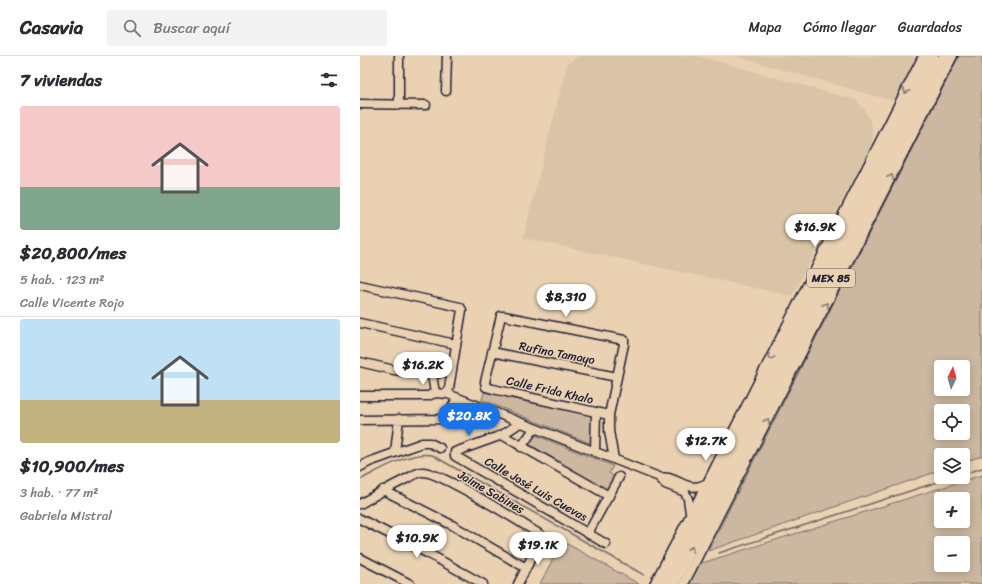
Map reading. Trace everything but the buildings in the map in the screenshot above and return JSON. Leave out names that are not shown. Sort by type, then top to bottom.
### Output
[{"type":"highway","name":"MEX 85","points":[[663,584],[932,56]]},
{"type":"highway","name":"MEX 85","points":[[673,584],[751,443],[945,56]]},
{"type":"highway","points":[[878,146],[878,163]]},
{"type":"highway","points":[[870,203],[884,192]]},
{"type":"highway","points":[[750,414],[752,393]]},
{"type":"street","points":[[399,56],[399,104]]},
{"type":"street","points":[[446,91],[447,56]]},
{"type":"street","points":[[654,584],[707,483],[923,56]]},
{"type":"street","points":[[684,584],[751,443],[884,192],[953,56]]},
{"type":"street","points":[[360,104],[426,106]]},
{"type":"street","points":[[360,285],[458,305],[461,308],[448,394]]},
{"type":"street","points":[[492,352],[501,316],[622,339],[624,344],[609,415],[609,431],[614,459]]},
{"type":"street","points":[[360,324],[455,344]]},
{"type":"street","name":"Rufino Tamayo","points":[[492,352],[617,377]]},
{"type":"street","name":"Calle Frida Khalo","points":[[492,352],[485,382],[486,387],[609,415]]},
{"type":"street","points":[[360,362],[394,370],[432,375],[451,370]]},
{"type":"street","points":[[432,375],[436,393]]},
{"type":"street","points":[[360,396],[428,396],[436,393],[448,394],[659,477],[669,478],[693,487],[701,486],[707,483]]},
{"type":"street","points":[[446,419],[457,398]]},
{"type":"street","points":[[360,420],[446,419],[477,406]]},
{"type":"street","points":[[595,451],[596,412]]},
{"type":"street","points":[[395,452],[399,419]]},
{"type":"street","points":[[520,423],[502,435],[609,496]]},
{"type":"street","points":[[521,447],[534,429]]},
{"type":"street","name":"Calle José Luis Cuevas","points":[[502,435],[455,452],[454,454],[456,457],[606,544]]},
{"type":"street","points":[[360,467],[395,452],[426,443],[434,444],[440,448]]},
{"type":"street","name":"Jaime Sabines","points":[[383,490],[419,472],[424,472],[470,492],[541,535],[541,539],[526,568]]},
{"type":"street","points":[[588,533],[619,477]]},
{"type":"street","points":[[659,477],[665,484],[685,492],[688,499],[690,513]]},
{"type":"street","points":[[360,504],[383,490],[452,525],[526,568],[518,584]]},
{"type":"street","points":[[360,518],[483,584]]},
{"type":"street","points":[[360,558],[410,584]]},
{"type":"shaded area","points":[[578,56],[698,56],[856,100],[865,110],[872,125],[873,142],[792,296],[523,238],[567,64]]},
{"type":"shaded area","points":[[734,56],[923,56],[900,103]]},
{"type":"shaded area","points":[[959,56],[982,56],[982,456],[970,460],[970,448],[934,448],[934,472],[708,551]]},
{"type":"shaded area","points":[[484,392],[595,415],[592,444],[482,400]]},
{"type":"shaded area","points":[[535,435],[613,466],[609,473],[615,477],[609,491],[529,444]]},
{"type":"shaded area","points":[[982,475],[982,584],[689,584],[699,564],[953,484],[970,484],[970,479]]},
{"type":"shaded area","points":[[562,541],[639,584],[540,584]]},
{"type":"waterway","points":[[360,480],[395,462],[414,456],[432,455],[644,575]]},
{"type":"waterway","points":[[970,472],[982,468]]},
{"type":"waterway","points":[[719,553],[934,483]]}]
